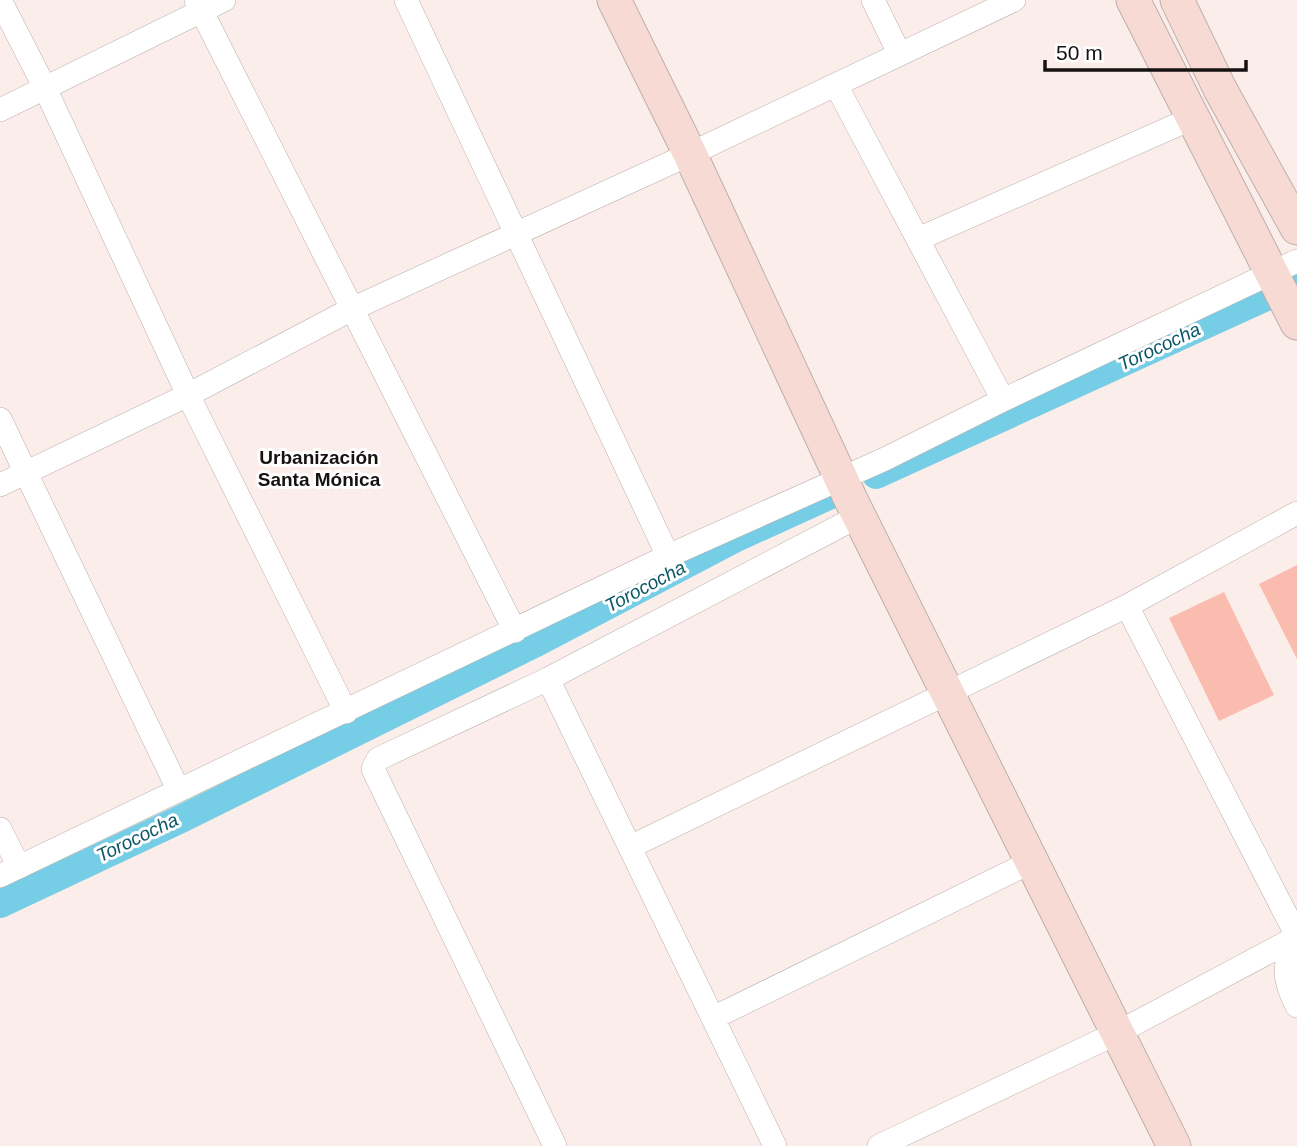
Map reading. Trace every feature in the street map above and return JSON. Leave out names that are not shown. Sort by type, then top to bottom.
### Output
[{"type":"street","points":[[0,0],[45,88],[188,395],[346,712]]},
{"type":"street","points":[[0,110],[199,6],[224,0]]},
{"type":"street","points":[[406,0],[668,556]]},
{"type":"street","points":[[614,0],[690,154],[848,494],[1174,1146]]},
{"type":"street","points":[[873,0],[899,53]]},
{"type":"street","points":[[0,485],[188,395],[352,309],[690,154],[1013,0]]},
{"type":"street","points":[[1132,0],[1193,118],[1280,271],[1295,320]]},
{"type":"street","points":[[1177,0],[1220,89],[1297,228]]},
{"type":"street","points":[[199,6],[515,631]]},
{"type":"street","points":[[836,85],[1003,400]]},
{"type":"street","points":[[918,239],[1193,118]]},
{"type":"street","points":[[555,1146],[373,769],[378,759],[548,679],[1003,400],[1280,271]]},
{"type":"street","points":[[0,419],[178,789]]},
{"type":"street","points":[[0,829],[10,872],[668,556],[848,494]]},
{"type":"street","points":[[630,847],[948,695],[1126,606],[1297,513]]},
{"type":"street","points":[[1126,606],[1297,937]]},
{"type":"street","points":[[548,679],[775,1146]]},
{"type":"street","points":[[713,1018],[1031,862]]},
{"type":"street","points":[[1297,937],[1289,953],[1286,969],[1287,986],[1297,1006]]},
{"type":"street","points":[[879,1146],[1116,1033],[1297,937]]},
{"type":"shaded area","points":[[1297,565],[1297,659],[1259,584]]},
{"type":"shaded area","points":[[1224,592],[1274,695],[1219,721],[1169,618]]},
{"type":"waterway","name":"Torococha","points":[[876,475],[1297,283]]},
{"type":"waterway","name":"Torococha","points":[[0,904],[183,818],[534,644],[734,539],[833,494]]},
{"type":"district","name":"Urbanización Santa Mónica","points":[[319,468]]}]
